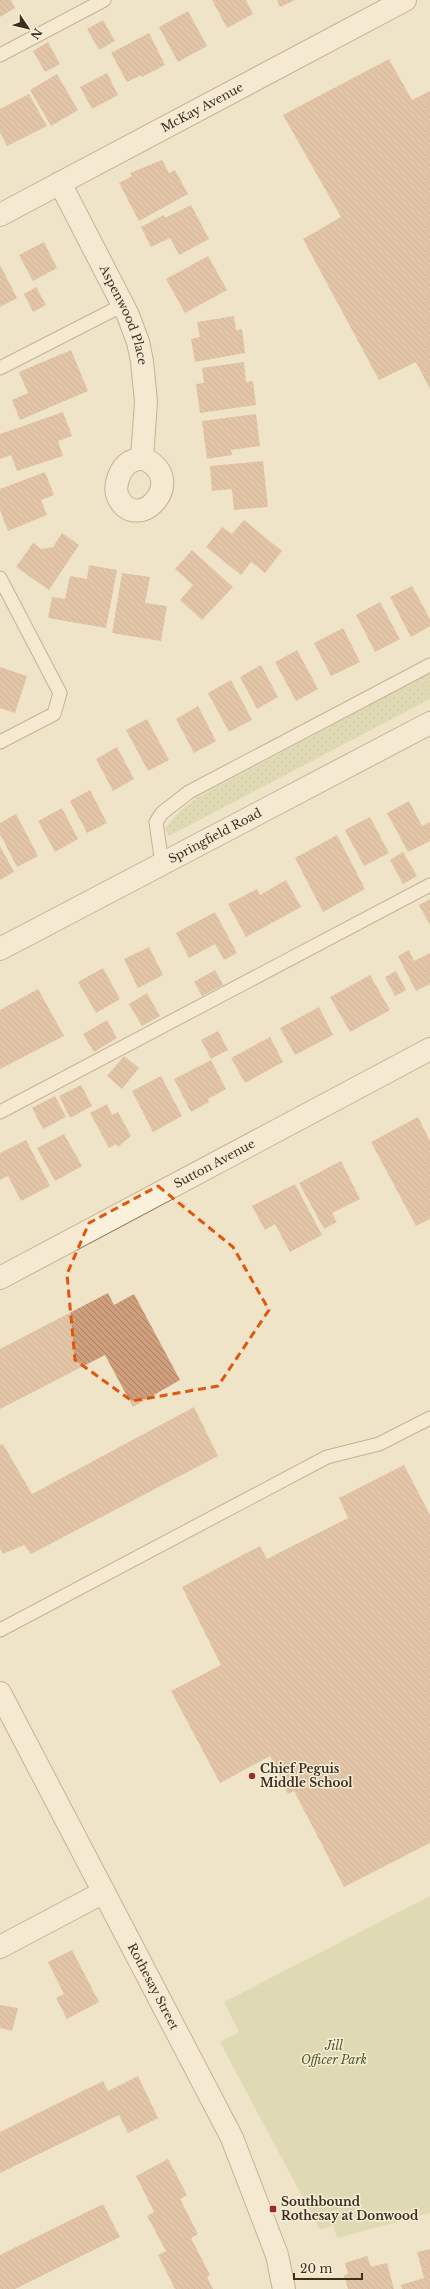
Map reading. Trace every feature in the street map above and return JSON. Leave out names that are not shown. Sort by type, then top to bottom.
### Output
[{"type":"street","name":"McKay Avenue","points":[[0,215],[405,0]]},
{"type":"street","name":"Aspenwood Place","points":[[60,183],[123,305],[138,342],[144,376],[146,423],[142,458]]},
{"type":"street","name":"Springfield Road","points":[[0,949],[430,723]]},
{"type":"street","name":"Sutton Avenue","points":[[0,1278],[430,1049]]},
{"type":"street","name":"Rothesay Street","points":[[0,1693],[232,2138],[277,2255],[284,2289]]},
{"type":"street","points":[[0,1947],[104,1892]]},
{"type":"lane","points":[[0,55],[104,0]]},
{"type":"lane","points":[[0,368],[123,305]]},
{"type":"lane","points":[[0,578],[60,693],[54,714],[0,742]]},
{"type":"lane","points":[[162,864],[156,822],[162,813],[189,792],[430,665]]},
{"type":"lane","points":[[0,1112],[430,885]]},
{"type":"lane","points":[[0,1630],[327,1457],[379,1444],[430,1418]]},
{"type":"highlighted area","points":[[158,1186],[233,1247],[269,1310],[218,1386],[132,1401],[75,1360],[67,1274],[89,1223]]},
{"type":"green space","points":[[430,673],[430,699],[169,836],[165,828],[181,810],[198,797]]},
{"type":"green space","name":"Jill Officer Park","points":[[430,1896],[430,2213],[337,2238],[333,2225],[320,2230],[220,2042],[239,2032],[224,2002]]},
{"type":"building","points":[[0,0],[11,0],[15,8],[0,17]]},
{"type":"building","points":[[212,0],[246,0],[253,14],[227,28]]},
{"type":"building","points":[[277,0],[295,0],[280,7]]},
{"type":"building","points":[[188,11],[207,46],[178,62],[159,27]]},
{"type":"building","points":[[103,20],[115,41],[99,50],[87,29]]},
{"type":"building","points":[[149,33],[165,65],[142,77],[141,75],[127,82],[111,53]]},
{"type":"building","points":[[48,42],[60,64],[45,72],[33,51]]},
{"type":"building","points":[[389,59],[412,100],[430,91],[430,389],[416,362],[379,380],[303,239],[341,217],[283,115]]},
{"type":"building","points":[[107,73],[118,95],[92,109],[80,87]]},
{"type":"building","points":[[57,74],[78,110],[51,126],[30,90]]},
{"type":"building","points":[[29,94],[47,126],[7,146],[0,132],[0,109]]},
{"type":"building","points":[[162,160],[169,173],[175,170],[188,194],[139,221],[119,183],[132,176],[130,173]]},
{"type":"building","points":[[191,205],[209,239],[179,255],[170,238],[151,247],[141,227],[164,215],[165,218]]},
{"type":"building","points":[[44,242],[57,268],[33,281],[19,255]]},
{"type":"building","points":[[208,256],[227,290],[185,313],[166,279]]},
{"type":"building","points":[[0,265],[17,298],[0,307]]},
{"type":"building","points":[[36,287],[46,305],[33,312],[24,294]]},
{"type":"building","points":[[234,316],[236,330],[242,329],[245,353],[195,362],[191,339],[200,337],[197,322]]},
{"type":"building","points":[[71,350],[88,391],[20,420],[12,400],[28,393],[19,372]]},
{"type":"building","points":[[244,362],[246,382],[253,381],[256,405],[200,413],[196,384],[204,383],[202,368]]},
{"type":"building","points":[[63,412],[72,436],[58,441],[63,456],[17,471],[11,455],[0,459],[0,434]]},
{"type":"building","points":[[256,414],[260,446],[231,450],[232,455],[207,459],[202,421]]},
{"type":"building","points":[[263,461],[268,507],[234,510],[232,489],[212,491],[210,466]]},
{"type":"building","points":[[45,472],[54,495],[41,500],[47,515],[8,531],[0,510],[0,489]]},
{"type":"building","points":[[244,520],[282,551],[265,573],[251,562],[241,575],[206,547],[222,527],[232,534]]},
{"type":"building","points":[[62,533],[79,545],[49,590],[16,567],[33,543],[41,549],[53,547]]},
{"type":"building","points":[[192,550],[233,587],[202,620],[180,600],[193,585],[175,569]]},
{"type":"building","points":[[89,565],[117,570],[106,628],[48,618],[52,597],[65,599],[70,576],[87,579]]},
{"type":"building","points":[[122,573],[150,577],[145,603],[167,606],[161,641],[112,633]]},
{"type":"building","points":[[412,586],[430,619],[430,626],[411,637],[390,597]]},
{"type":"building","points":[[380,602],[400,639],[375,652],[356,615]]},
{"type":"building","points":[[343,628],[360,662],[331,676],[314,643]]},
{"type":"building","points":[[297,650],[318,689],[296,701],[275,662]]},
{"type":"building","points":[[261,665],[278,697],[257,709],[240,677]]},
{"type":"building","points":[[0,667],[27,676],[15,713],[0,708]]},
{"type":"building","points":[[231,680],[252,720],[229,732],[208,693]]},
{"type":"building","points":[[198,706],[216,741],[194,753],[176,719]]},
{"type":"building","points":[[147,719],[169,760],[148,771],[126,730]]},
{"type":"building","points":[[117,747],[134,779],[113,791],[96,759]]},
{"type":"building","points":[[90,790],[107,823],[87,833],[70,801]]},
{"type":"building","points":[[409,801],[422,826],[430,822],[430,841],[408,852],[387,813]]},
{"type":"building","points":[[62,808],[78,839],[55,852],[38,821]]},
{"type":"building","points":[[16,814],[38,856],[17,867],[0,834],[0,823]]},
{"type":"building","points":[[370,817],[389,853],[364,866],[345,830]]},
{"type":"building","points":[[337,835],[365,889],[323,912],[295,858]]},
{"type":"building","points":[[0,846],[14,872],[0,880]]},
{"type":"building","points":[[403,852],[417,876],[403,884],[390,860]]},
{"type":"building","points":[[286,880],[301,907],[246,937],[228,904],[257,889],[260,895]]},
{"type":"building","points":[[430,899],[430,925],[419,905]]},
{"type":"building","points":[[215,912],[237,953],[224,960],[215,944],[189,958],[176,933]]},
{"type":"building","points":[[149,947],[163,975],[138,988],[124,959]]},
{"type":"building","points":[[409,950],[414,961],[430,953],[430,984],[416,991],[398,956]]},
{"type":"building","points":[[103,968],[120,999],[96,1013],[78,982]]},
{"type":"building","points":[[215,970],[223,985],[202,996],[194,982]]},
{"type":"building","points":[[396,971],[406,990],[395,996],[385,977]]},
{"type":"building","points":[[370,975],[390,1010],[350,1032],[330,997]]},
{"type":"building","points":[[38,989],[64,1036],[0,1069],[0,1010]]},
{"type":"building","points":[[147,993],[160,1016],[142,1026],[129,1004]]},
{"type":"building","points":[[319,1007],[333,1035],[295,1055],[280,1028]]},
{"type":"building","points":[[107,1020],[117,1038],[94,1052],[83,1034]]},
{"type":"building","points":[[218,1031],[228,1050],[211,1059],[201,1040]]},
{"type":"building","points":[[270,1037],[283,1062],[245,1083],[231,1058]]},
{"type":"building","points":[[124,1056],[139,1068],[122,1089],[107,1076]]},
{"type":"building","points":[[211,1060],[226,1089],[208,1099],[209,1102],[191,1112],[174,1079]]},
{"type":"building","points":[[161,1076],[182,1116],[153,1132],[132,1091]]},
{"type":"building","points":[[81,1085],[92,1106],[70,1118],[59,1096]]},
{"type":"building","points":[[55,1096],[66,1117],[43,1129],[32,1108]]},
{"type":"building","points":[[107,1104],[112,1115],[118,1112],[131,1136],[118,1147],[116,1144],[109,1148],[90,1113]]},
{"type":"building","points":[[418,1117],[430,1141],[430,1219],[416,1226],[371,1142]]},
{"type":"building","points":[[64,1134],[82,1166],[55,1181],[37,1148]]},
{"type":"building","points":[[26,1140],[50,1186],[21,1201],[8,1176],[0,1180],[0,1153]]},
{"type":"building","points":[[341,1161],[360,1199],[332,1213],[337,1222],[324,1229],[299,1183]]},
{"type":"building","points":[[295,1184],[322,1235],[290,1252],[275,1224],[265,1230],[252,1206]]},
{"type":"building","points":[[108,1293],[114,1305],[134,1294],[180,1380],[133,1407],[105,1355],[0,1409],[0,1349]]},
{"type":"building","points":[[194,1407],[218,1456],[31,1554],[24,1545],[3,1554],[0,1548],[0,1445],[3,1444],[32,1494]]},
{"type":"building","points":[[404,1465],[430,1515],[430,1843],[344,1887],[294,1791],[288,1794],[270,1756],[220,1783],[171,1691],[221,1665],[182,1587],[260,1546],[267,1559],[348,1518],[339,1498]]},
{"type":"building","points":[[72,1950],[99,2002],[67,2019],[56,1998],[64,1994],[48,1962]]},
{"type":"building","points":[[0,2005],[18,2008],[12,2031],[0,2028]]},
{"type":"building","points":[[138,2076],[158,2118],[128,2133],[119,2115],[0,2173],[0,2132],[103,2081],[108,2091]]},
{"type":"building","points":[[168,2159],[187,2195],[180,2199],[198,2234],[191,2238],[210,2275],[207,2277],[213,2289],[175,2289],[158,2255],[166,2251],[147,2216],[154,2212],[136,2176]]},
{"type":"building","points":[[103,2204],[120,2237],[15,2289],[0,2289],[0,2255]]},
{"type":"building","points":[[430,2249],[430,2289],[402,2289],[401,2285],[424,2278],[417,2252]]},
{"type":"building","points":[[367,2256],[371,2267],[387,2263],[394,2289],[348,2289],[344,2275],[348,2274],[345,2263]]},
{"type":"place","name":"Chief Peguis Middle School","points":[[252,1776]]},
{"type":"place","name":"Southbound Rothesay at Donwood","points":[[273,2209]]}]
